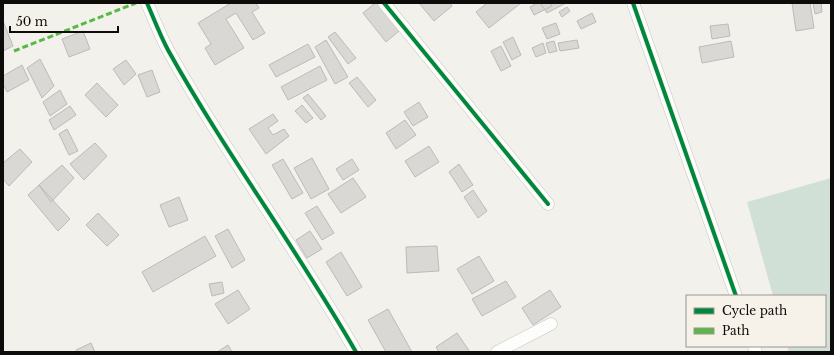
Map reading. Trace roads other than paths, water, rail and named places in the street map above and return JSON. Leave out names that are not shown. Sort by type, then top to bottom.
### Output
[{"type":"street","points":[[147,3],[168,48],[208,118],[328,303],[356,352]]},
{"type":"street","points":[[384,3],[548,204]]},
{"type":"street","points":[[633,3],[736,295]]},
{"type":"street","points":[[497,352],[551,324]]}]
